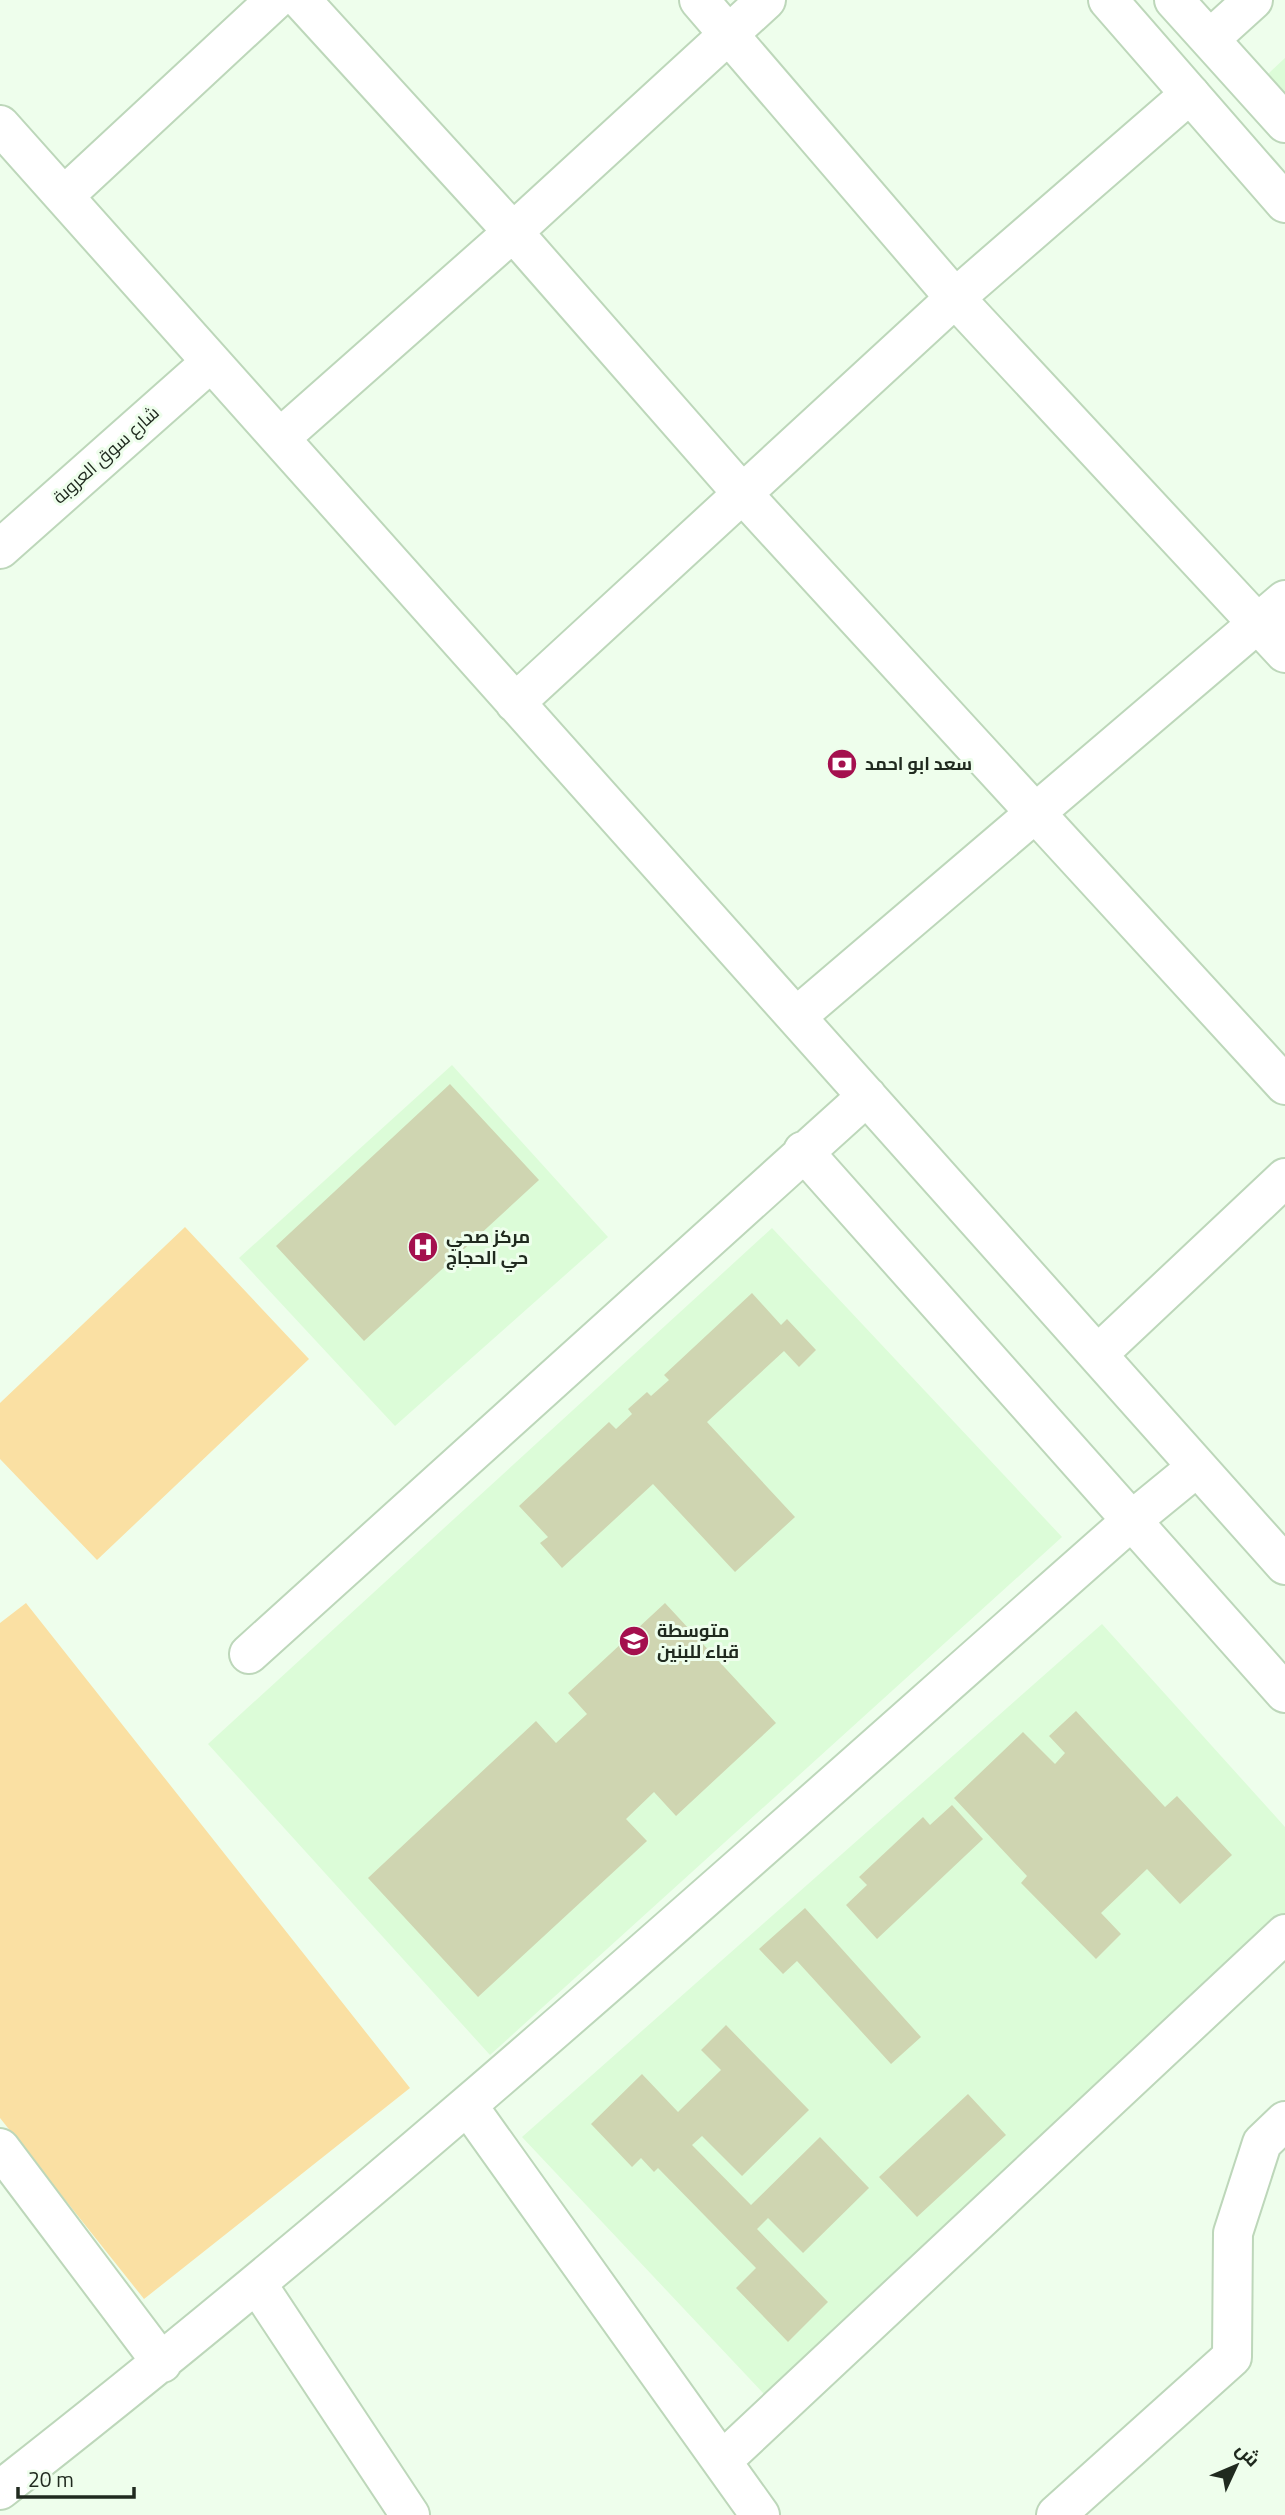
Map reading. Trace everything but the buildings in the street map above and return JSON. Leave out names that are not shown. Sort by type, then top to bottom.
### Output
[{"type":"street","points":[[64,196],[275,0]]},
{"type":"street","points":[[301,0],[513,232],[741,492],[1285,1085]]},
{"type":"street","points":[[699,0],[955,298],[1272,612],[1285,653]]},
{"type":"street","points":[[280,438],[513,232],[766,0]]},
{"type":"street","points":[[1108,0],[1285,203]]},
{"type":"street","points":[[1174,0],[1285,123]]},
{"type":"street","points":[[1210,39],[1253,0]]},
{"type":"street","points":[[515,703],[741,492],[955,298],[1190,94]]},
{"type":"street","points":[[0,125],[1285,1564]]},
{"type":"street","name":"شارع سوق العروبة","points":[[0,549],[211,362]]},
{"type":"street","points":[[796,1017],[1272,612]]},
{"type":"street","points":[[249,1654],[867,1096]]},
{"type":"street","points":[[803,1152],[1285,1693]]},
{"type":"street","points":[[1098,1354],[1285,1178]]},
{"type":"street","points":[[0,2490],[162,2363],[468,2106],[1131,1521],[1197,1466]]},
{"type":"street","points":[[722,2461],[1285,1934]]},
{"type":"street","points":[[468,2106],[760,2515]]},
{"type":"street","points":[[1056,2515],[1232,2357],[1233,2233],[1262,2143],[1285,2122]]},
{"type":"street","points":[[0,2148],[162,2363]]},
{"type":"street","points":[[257,2284],[410,2515]]},
{"type":"shaded area","points":[[1285,58],[1285,94],[1268,74]]},
{"type":"shaded area","name":"مركز صحي حي الحجاج","points":[[452,1065],[608,1237],[395,1426],[239,1258]]},
{"type":"shaded area","points":[[185,1227],[309,1359],[97,1560],[0,1459],[0,1403]]},
{"type":"shaded area","name":"متوسطة قباء للبنين","points":[[772,1228],[1062,1537],[490,2055],[208,1744]]},
{"type":"shaded area","points":[[26,1603],[410,2088],[144,2299],[0,2118],[0,1623]]},
{"type":"shaded area","points":[[1102,1624],[1285,1827],[1285,1918],[766,2396],[522,2137]]},
{"type":"place","name":"سعد ابو احمد","points":[[842,764]]},
{"type":"place","name":"مركز صحي حي الحجاج","points":[[423,1247]]},
{"type":"place","name":"متوسطة قباء للبنين","points":[[634,1641]]}]
